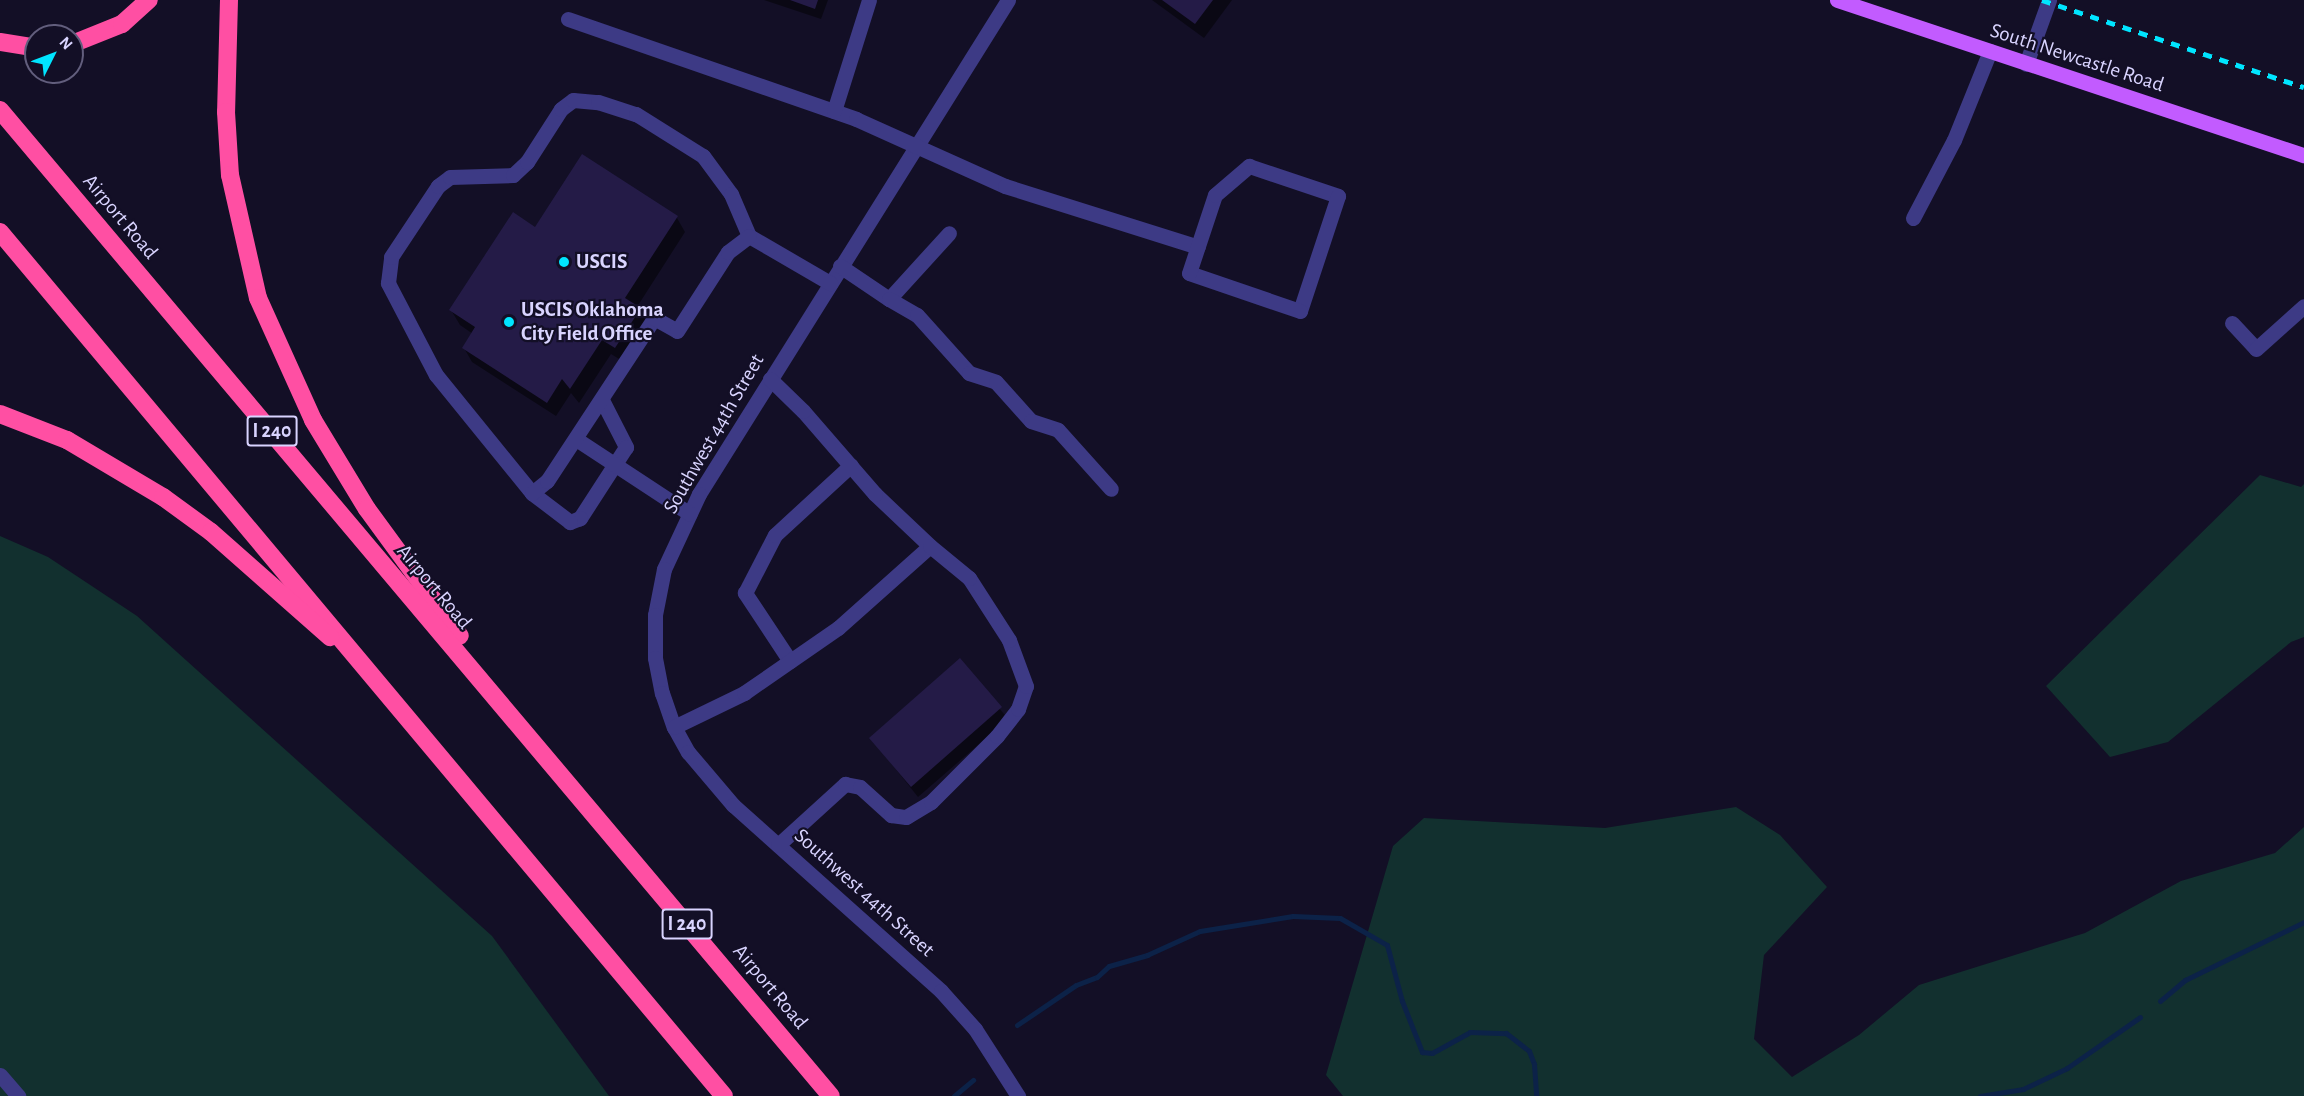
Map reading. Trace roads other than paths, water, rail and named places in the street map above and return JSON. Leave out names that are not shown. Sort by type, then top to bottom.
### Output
[{"type":"highway","points":[[84,39],[122,24],[149,0]]},
{"type":"highway","points":[[229,0],[226,112],[230,176],[255,288],[282,356],[313,420],[367,509],[544,752]]},
{"type":"highway","points":[[0,42],[24,46]]},
{"type":"highway","name":"Airport Road","points":[[0,110],[544,752],[831,1096]]},
{"type":"highway","points":[[0,232],[724,1096]]},
{"type":"highway","points":[[0,414],[67,440],[163,497],[211,532],[376,678]]},
{"type":"main road","name":"South Newcastle Road","points":[[1837,0],[2304,155]]},
{"type":"street","points":[[834,111],[869,0]]},
{"type":"street","name":"Southwest 44th Street","points":[[1008,0],[770,379],[690,514],[664,569],[655,615],[656,658],[674,727],[711,780],[778,845],[941,991],[975,1029],[1018,1096]]},
{"type":"street","points":[[2026,64],[2049,0]]},
{"type":"street","points":[[568,19],[834,111],[917,144],[1005,186],[1198,246]]},
{"type":"street","points":[[1913,218],[1954,140],[1990,51]]},
{"type":"street","points":[[602,400],[626,447],[580,518],[570,522],[532,493],[436,375],[388,282],[392,257],[438,186],[450,177],[513,175],[527,162],[567,104],[573,100],[598,102],[636,114],[703,156],[731,194],[749,236],[830,283]]},
{"type":"street","points":[[1249,166],[1338,196],[1300,310],[1190,273],[1198,246],[1215,195],[1249,166]]},
{"type":"street","points":[[889,299],[949,233]]},
{"type":"street","points":[[532,493],[547,480],[576,439],[654,318],[677,331],[728,252],[749,236]]},
{"type":"street","points":[[840,266],[917,315],[969,373],[996,382],[1030,421],[1058,430],[1111,489]]},
{"type":"street","points":[[2232,323],[2256,349],[2304,306]]},
{"type":"street","points":[[770,379],[930,546],[969,578],[1009,640],[1026,686],[1018,709],[998,736],[931,802],[906,817],[891,815],[860,787],[845,784],[778,845]]},
{"type":"street","points":[[576,439],[690,514]]},
{"type":"street","points":[[790,661],[746,593],[775,535],[851,465]]},
{"type":"street","points":[[674,727],[744,693],[838,628],[930,546]]},
{"type":"street","points":[[0,1075],[18,1096]]},
{"type":"waterway","points":[[1017,1025],[1076,985],[1097,977],[1109,966],[1147,955],[1200,931],[1293,916],[1340,918],[1387,945],[1402,1001],[1422,1052],[1432,1053],[1470,1032],[1506,1033],[1529,1051],[1534,1064],[1536,1096]]},
{"type":"waterway","points":[[2160,1001],[2185,980],[2304,922]]},
{"type":"waterway","points":[[1980,1096],[2023,1089],[2067,1068],[2140,1017]]},
{"type":"waterway","points":[[954,1096],[973,1080]]},
{"type":"railway","points":[[2042,0],[2304,87]]},
{"type":"place","name":"USCIS","points":[[564,262]]},
{"type":"place","name":"USCIS Oklahoma City Field Office","points":[[509,322]]}]
